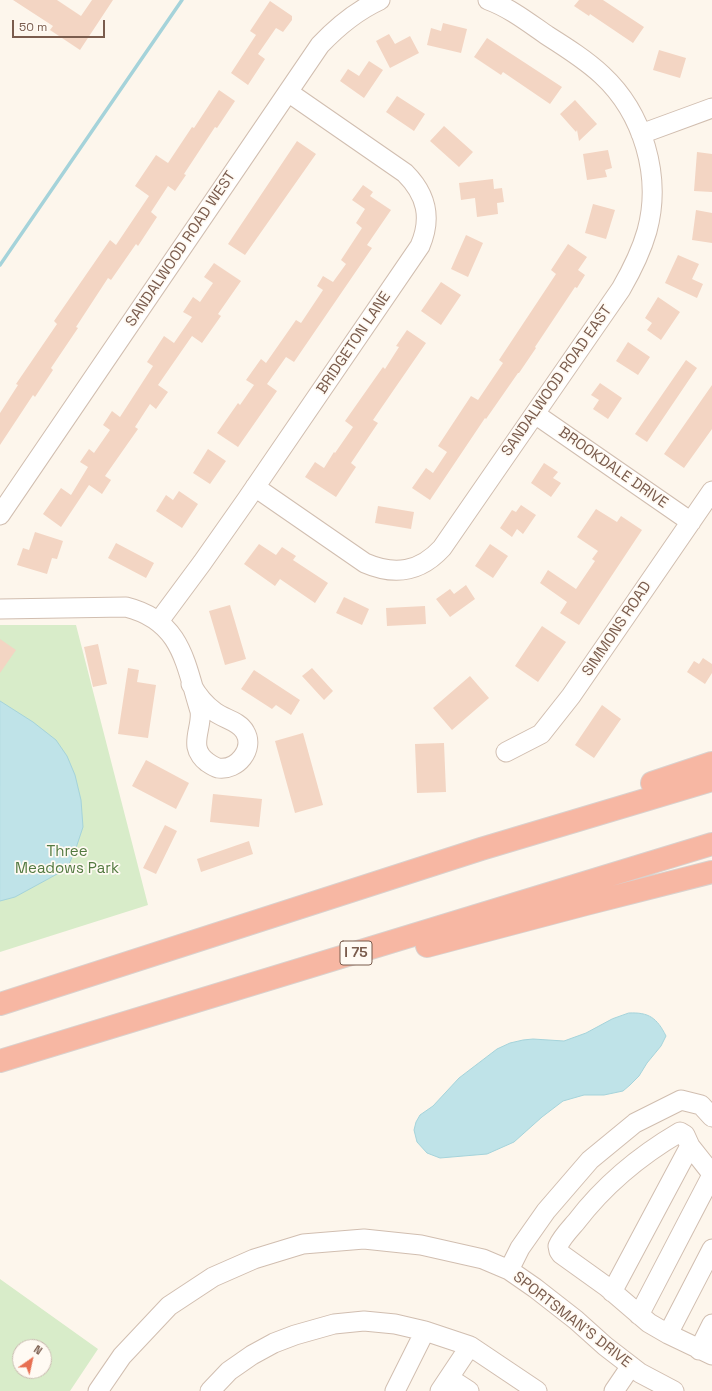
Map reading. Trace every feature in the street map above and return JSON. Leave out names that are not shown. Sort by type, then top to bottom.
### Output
[{"type":"highway","points":[[481,849],[498,837],[516,829],[712,763]]},
{"type":"highway","points":[[0,1004],[481,849],[712,780]]},
{"type":"highway","name":"I 75","points":[[0,1061],[712,844]]},
{"type":"highway","points":[[302,969],[377,958],[712,872]]},
{"type":"street","name":"SANDALWOOD ROAD WEST","points":[[0,515],[320,45],[348,18],[363,8],[380,0]]},
{"type":"street","name":"SANDALWOOD ROAD EAST","points":[[255,487],[365,563],[392,571],[411,569],[428,561],[442,548],[621,289],[635,264],[649,223],[652,192],[651,174],[648,156],[641,134],[626,104],[602,75],[577,55],[509,10],[488,0]]},
{"type":"street","name":"BRIDGETON LANE","points":[[159,621],[255,487],[420,246],[426,227],[425,207],[422,198],[418,189],[409,177],[288,92]]},
{"type":"street","points":[[641,134],[712,108]]},
{"type":"street","name":"BROOKDALE DRIVE","points":[[535,414],[691,522]]},
{"type":"street","name":"SIMMONS ROAD","points":[[506,752],[540,734],[554,718],[571,696],[712,491]]},
{"type":"street","points":[[0,608],[126,607],[140,610],[159,621],[170,631],[177,642],[191,684]]},
{"type":"street","points":[[509,1270],[520,1248],[546,1211],[590,1160],[635,1123],[681,1100],[701,1105],[712,1117]]},
{"type":"street","points":[[639,1314],[712,1175],[690,1146],[685,1135],[680,1132],[639,1158],[621,1173],[588,1206],[558,1246],[561,1254],[612,1292],[650,1323],[668,1334],[706,1352],[712,1324]]},
{"type":"street","points":[[612,1292],[690,1146]]},
{"type":"street","name":"SPORTSMAN'S DRIVE","points":[[98,1391],[122,1356],[169,1306],[213,1276],[254,1259],[303,1244],[364,1239],[421,1245],[483,1259],[509,1270],[565,1311],[605,1346],[640,1373],[674,1391]]},
{"type":"street","points":[[668,1334],[712,1249]]},
{"type":"street","points":[[210,1391],[229,1370],[274,1343],[334,1324],[364,1321],[395,1324],[425,1331],[470,1346],[537,1391]]},
{"type":"street","points":[[395,1391],[425,1331]]},
{"type":"street","points":[[469,1391],[445,1384],[470,1346]]},
{"type":"street","points":[[614,1391],[631,1366]]},
{"type":"green space","name":"Three Meadows Park","points":[[0,625],[76,625],[148,905],[0,952]]},
{"type":"green space","points":[[0,1279],[98,1349],[70,1391],[0,1391]]},
{"type":"water","points":[[0,701],[33,722],[56,740],[67,756],[75,775],[81,800],[83,827],[69,864],[59,873],[15,897],[0,901]]},
{"type":"water","points":[[629,1013],[642,1014],[652,1017],[666,1036],[661,1046],[647,1063],[639,1076],[623,1091],[604,1095],[584,1095],[563,1101],[542,1117],[514,1142],[487,1154],[440,1158],[427,1153],[417,1142],[414,1130],[420,1115],[433,1106],[459,1078],[497,1049],[510,1043],[523,1040],[533,1039],[564,1041],[586,1033],[612,1019]]},
{"type":"building","points":[[13,0],[57,0],[81,16],[92,0],[113,0],[80,50],[50,30],[53,26]]},
{"type":"building","points":[[579,0],[603,0],[644,27],[633,43],[590,14],[589,16],[574,6]]},
{"type":"building","points":[[270,1],[292,16],[292,20],[283,32],[276,28],[258,54],[265,59],[248,85],[231,73],[256,35],[250,31]]},
{"type":"building","points":[[443,23],[467,29],[461,53],[427,45],[431,28],[441,31]]},
{"type":"building","points":[[389,34],[395,44],[410,36],[419,53],[390,68],[376,41]]},
{"type":"building","points":[[487,38],[562,87],[550,104],[503,72],[501,75],[474,57]]},
{"type":"building","points":[[659,50],[686,58],[680,78],[653,70]]},
{"type":"building","points":[[369,61],[383,70],[364,98],[340,81],[348,69],[359,76]]},
{"type":"building","points":[[219,90],[235,101],[217,128],[215,127],[184,174],[186,175],[175,191],[168,186],[151,212],[157,217],[138,246],[136,244],[111,280],[108,278],[76,327],[78,328],[51,368],[53,370],[35,397],[33,395],[0,445],[0,413],[18,385],[16,384],[57,324],[54,321],[110,240],[116,245],[149,196],[135,186],[156,155],[168,163],[192,127],[194,128]]},
{"type":"building","points":[[397,96],[425,114],[414,131],[386,112]]},
{"type":"building","points":[[575,100],[597,124],[579,141],[577,130],[576,132],[560,114]]},
{"type":"building","points":[[444,126],[473,152],[459,167],[430,141]]},
{"type":"building","points":[[297,141],[316,154],[245,255],[228,244]]},
{"type":"building","points":[[608,150],[612,168],[605,170],[607,177],[587,180],[583,154]]},
{"type":"building","points":[[697,152],[712,154],[712,192],[694,191]]},
{"type":"building","points":[[493,179],[494,189],[502,188],[504,202],[497,203],[498,214],[477,217],[475,198],[461,200],[459,183]]},
{"type":"building","points":[[363,185],[373,192],[370,196],[391,210],[367,245],[372,248],[294,362],[286,357],[267,384],[277,391],[238,447],[217,433],[238,403],[240,405],[254,385],[246,380],[261,359],[266,363],[296,320],[301,323],[323,290],[317,286],[323,276],[333,282],[346,264],[341,260],[362,228],[356,223],[365,209],[352,200]]},
{"type":"building","points":[[593,204],[615,210],[606,239],[585,233]]},
{"type":"building","points":[[696,210],[712,213],[712,243],[692,240]]},
{"type":"building","points":[[466,235],[483,243],[468,277],[451,269]]},
{"type":"building","points":[[568,244],[587,257],[578,270],[585,275],[577,288],[575,287],[519,373],[486,419],[485,418],[430,500],[412,488],[426,468],[433,473],[447,452],[438,446],[471,396],[478,400],[503,363],[499,360],[556,274],[551,270]]},
{"type":"building","points":[[678,255],[699,264],[692,279],[703,284],[697,298],[665,283]]},
{"type":"building","points":[[214,263],[241,281],[218,314],[221,316],[202,343],[192,336],[158,385],[168,392],[156,409],[150,404],[135,427],[138,429],[105,476],[111,480],[102,494],[89,485],[61,527],[43,514],[61,488],[71,495],[88,467],[80,462],[89,449],[94,453],[110,430],[103,425],[112,411],[120,417],[153,366],[147,362],[164,336],[174,343],[192,317],[183,312],[193,297],[200,302],[213,283],[204,277]]},
{"type":"building","points":[[441,282],[461,295],[441,325],[421,311]]},
{"type":"building","points":[[658,297],[680,312],[661,340],[647,330],[652,323],[645,318]]},
{"type":"building","points":[[407,330],[426,343],[373,420],[378,423],[351,463],[356,467],[336,497],[305,477],[315,462],[324,468],[334,452],[335,453],[353,427],[345,421],[383,367],[385,369],[399,347],[396,346]]},
{"type":"building","points":[[628,342],[650,357],[638,375],[616,361]]},
{"type":"building","points":[[686,360],[697,368],[647,442],[635,434]]},
{"type":"building","points":[[600,383],[622,398],[608,419],[593,409],[599,400],[591,395]]},
{"type":"building","points":[[712,385],[712,429],[684,468],[664,454]]},
{"type":"building","points":[[208,449],[226,461],[210,484],[193,473]]},
{"type":"building","points":[[544,463],[558,472],[553,478],[561,483],[551,497],[531,483]]},
{"type":"building","points":[[179,491],[198,504],[182,528],[156,511],[166,495],[173,500]]},
{"type":"building","points":[[521,505],[536,515],[523,534],[517,529],[512,537],[500,528],[512,510],[516,512]]},
{"type":"building","points":[[378,506],[414,512],[411,529],[375,523]]},
{"type":"building","points":[[596,509],[617,522],[621,516],[642,530],[579,625],[560,613],[567,602],[540,583],[548,570],[576,589],[595,561],[592,559],[598,551],[577,537]]},
{"type":"building","points":[[35,532],[63,541],[57,559],[52,558],[47,574],[17,565],[23,548],[29,550]]},
{"type":"building","points":[[116,543],[154,563],[146,578],[108,558]]},
{"type":"building","points":[[259,544],[276,555],[282,547],[296,556],[293,560],[328,583],[315,603],[280,579],[275,586],[244,564]]},
{"type":"building","points":[[490,544],[508,556],[493,578],[475,566]]},
{"type":"building","points":[[466,585],[475,599],[450,617],[436,599],[450,589],[454,594]]},
{"type":"building","points":[[344,597],[369,609],[362,625],[336,613]]},
{"type":"building","points":[[230,605],[246,659],[225,665],[209,611]]},
{"type":"building","points":[[425,606],[426,624],[387,626],[386,608]]},
{"type":"building","points":[[542,626],[566,642],[538,682],[515,666]]},
{"type":"building","points":[[0,639],[16,650],[0,673]]},
{"type":"building","points":[[98,644],[107,684],[93,687],[84,647]]},
{"type":"building","points":[[703,658],[712,664],[712,673],[705,684],[687,672],[694,661],[699,664]]},
{"type":"building","points":[[128,668],[139,670],[137,682],[156,685],[148,738],[118,734]]},
{"type":"building","points":[[312,668],[333,691],[324,700],[302,676]]},
{"type":"building","points":[[254,670],[300,700],[291,715],[276,705],[272,709],[241,689]]},
{"type":"building","points":[[470,676],[489,698],[452,730],[433,708]]},
{"type":"building","points":[[602,705],[621,719],[594,758],[575,745]]},
{"type":"building","points":[[303,733],[323,805],[295,813],[275,741]]},
{"type":"building","points":[[444,743],[446,792],[417,793],[415,744]]},
{"type":"building","points":[[146,760],[189,783],[176,809],[132,786]]},
{"type":"building","points":[[213,794],[262,799],[259,827],[210,822]]},
{"type":"building","points":[[165,825],[177,831],[156,874],[143,868]]},
{"type":"building","points":[[249,841],[253,854],[201,872],[197,859]]},
{"type":"waterway","points":[[0,265],[182,0]]}]
